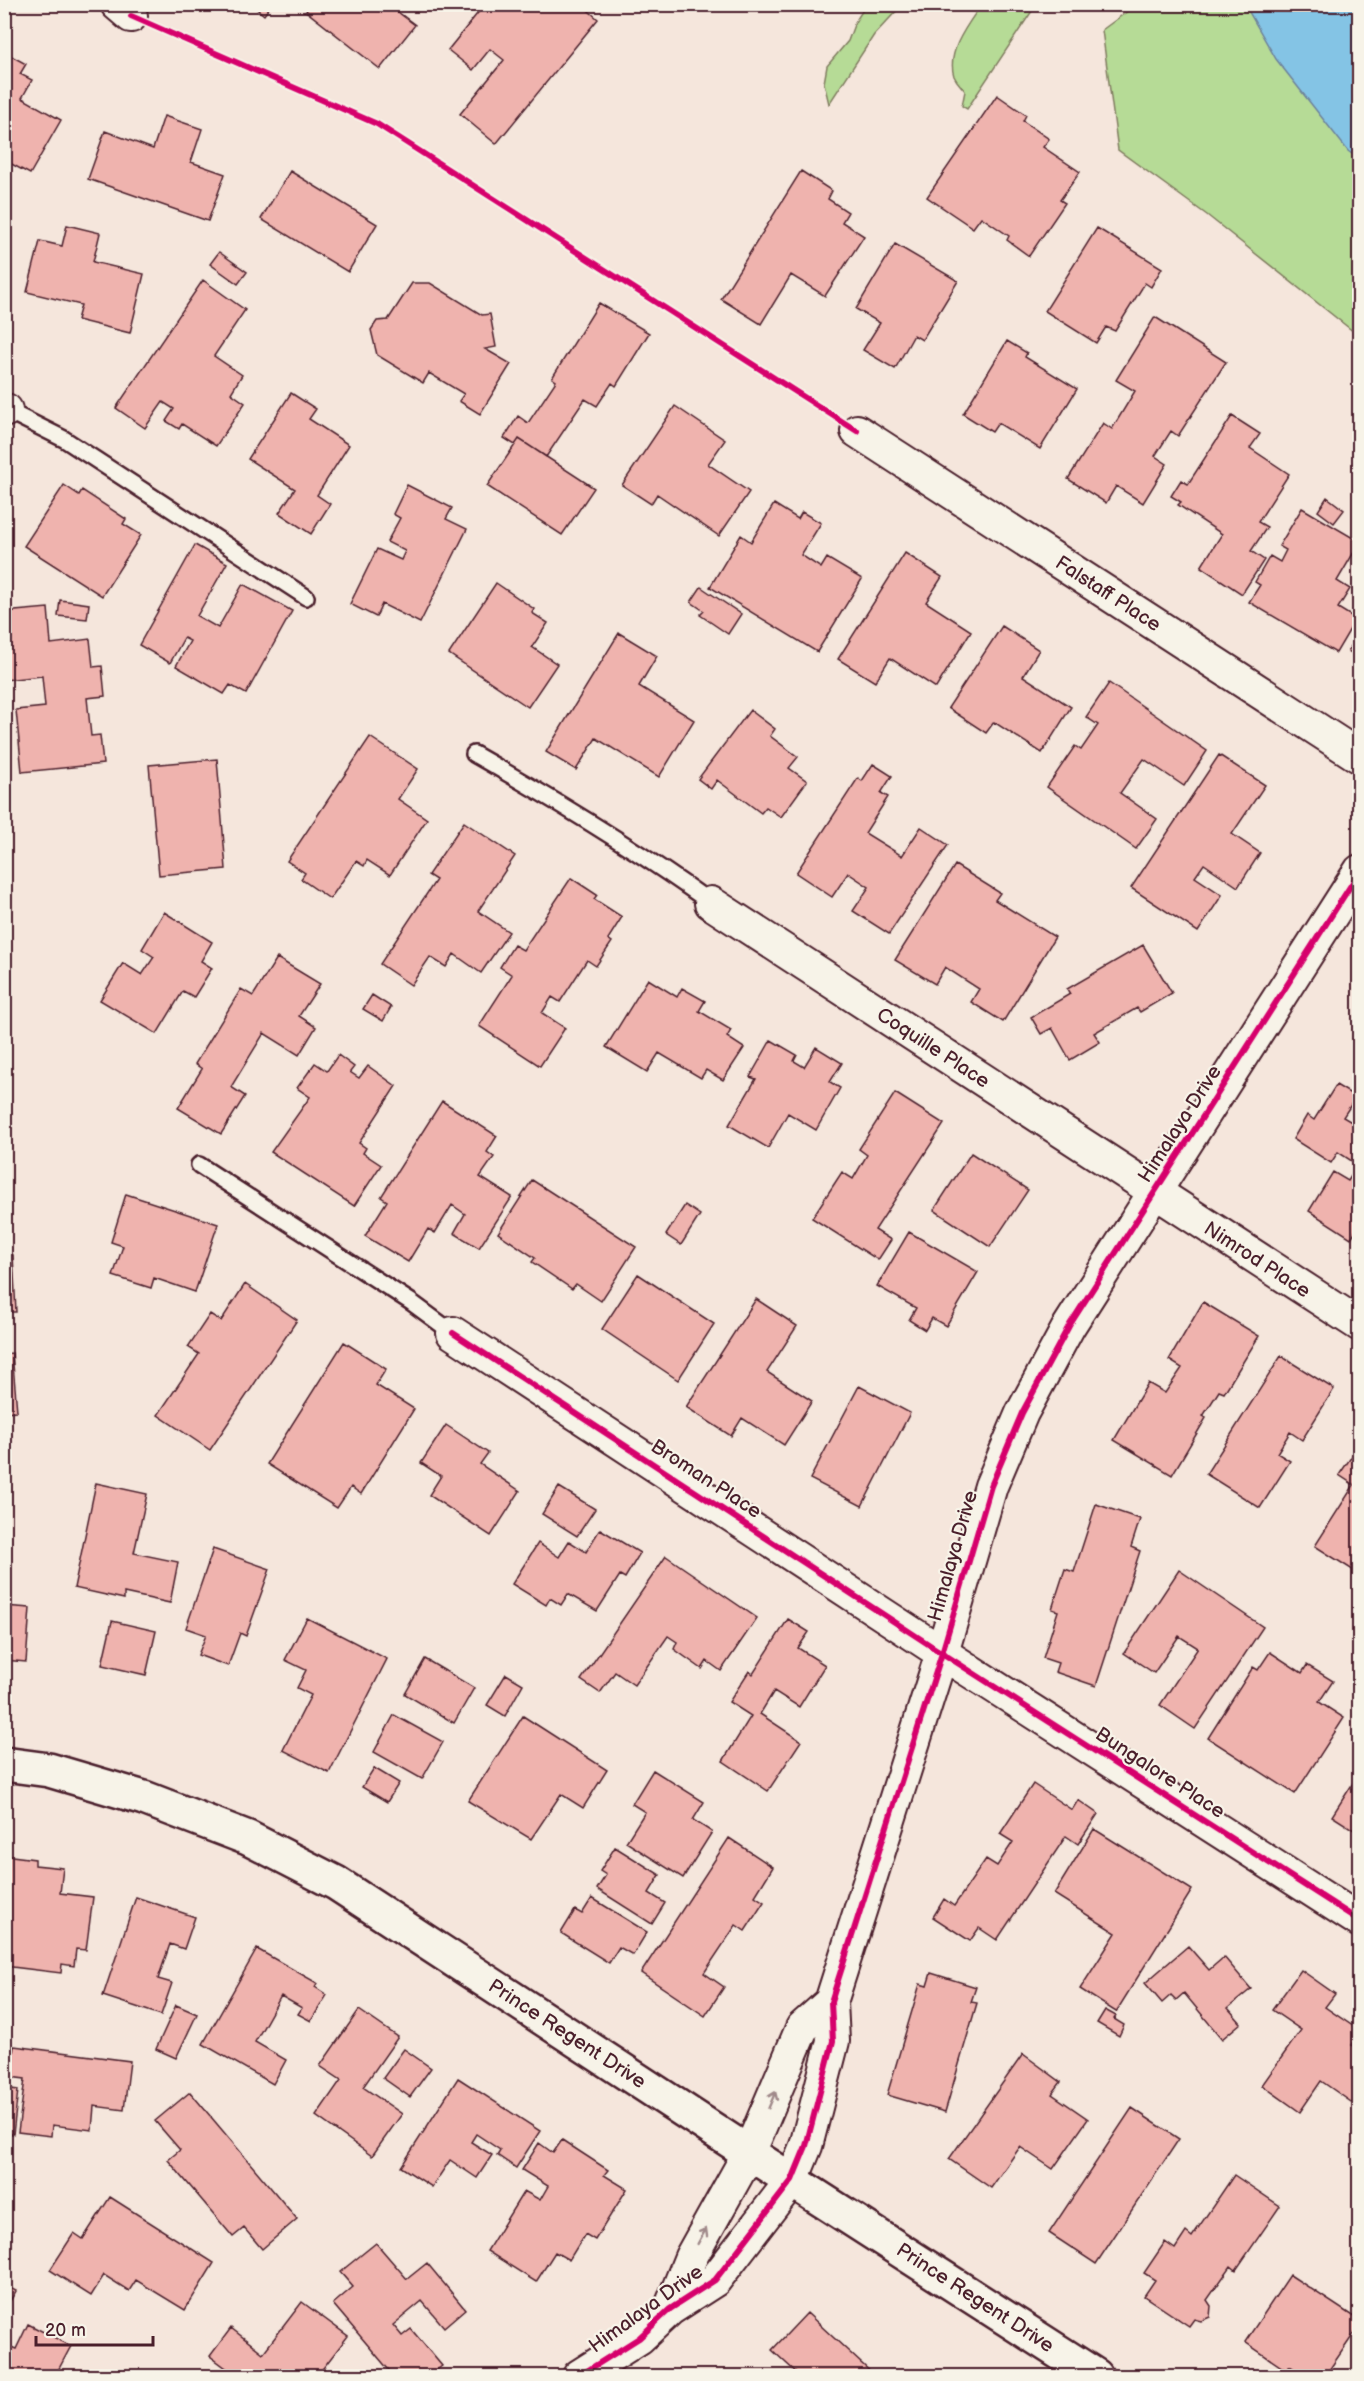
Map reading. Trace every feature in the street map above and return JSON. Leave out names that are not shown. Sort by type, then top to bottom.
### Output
[{"type":"main road","name":"Prince Regent Drive","points":[[4,1764],[49,1770],[144,1798],[248,1838],[336,1883],[1096,2376]]},
{"type":"street","name":"Falstaff Place","points":[[857,431],[1359,757]]},
{"type":"street","name":"Himalaya Drive","points":[[579,2376],[639,2338],[670,2309],[715,2280],[792,2180],[806,2146],[833,2041],[831,2002],[942,1653],[991,1486],[1022,1413],[1069,1326],[1359,871]]},
{"type":"street","name":"Coquille Place","points":[[711,903],[1154,1194]]},
{"type":"street","name":"Nimrod Place","points":[[1154,1194],[1359,1326]]},
{"type":"street","name":"Broman Place","points":[[453,1333],[942,1653]]},
{"type":"street","name":"Bungalore Place","points":[[942,1653],[1359,1921]]},
{"type":"street","name":"Himalaya Drive","points":[[670,2309],[691,2257],[749,2153],[802,2028],[831,2002]]},
{"type":"lane","points":[[5,411],[64,439],[306,597]]},
{"type":"lane","points":[[474,754],[567,807],[711,903]]},
{"type":"lane","points":[[199,1165],[411,1302],[453,1333]]},
{"type":"green space","points":[[866,5],[902,5],[874,35],[829,104],[824,83],[827,66],[848,41],[855,22]]},
{"type":"green space","points":[[981,5],[1036,5],[967,109],[962,106],[965,91],[954,76],[953,57],[960,38]]},
{"type":"green space","points":[[1136,5],[1359,5],[1359,336],[1207,215],[1118,150],[1102,30]]},
{"type":"water","points":[[1245,5],[1359,5],[1359,159],[1348,151],[1276,59]]},
{"type":"building","points":[[251,4],[272,4],[264,15]]},
{"type":"building","points":[[311,4],[397,4],[394,9],[415,25],[380,69],[306,11]]},
{"type":"building","points":[[485,4],[571,4],[577,9],[581,4],[598,19],[496,144],[460,114],[504,60],[490,49],[473,70],[448,50]]},
{"type":"building","points":[[4,52],[26,64],[20,74],[32,80],[22,98],[61,120],[30,174],[4,160]]},
{"type":"building","points":[[997,95],[1026,115],[1023,121],[1049,139],[1043,147],[1080,172],[1060,200],[1065,203],[1029,256],[1007,240],[1009,236],[981,217],[973,228],[927,197]]},
{"type":"building","points":[[164,116],[202,129],[191,162],[225,174],[208,221],[88,179],[105,131],[153,149]]},
{"type":"building","points":[[290,171],[377,224],[348,272],[261,219]]},
{"type":"building","points":[[801,171],[832,191],[828,199],[848,212],[842,222],[864,236],[825,296],[791,275],[761,324],[721,299]]},
{"type":"building","points":[[67,225],[100,233],[93,262],[144,274],[130,333],[77,320],[81,305],[27,292],[40,241],[62,246]]},
{"type":"building","points":[[1097,228],[1162,268],[1151,287],[1145,283],[1115,331],[1106,327],[1096,343],[1045,311]]},
{"type":"building","points":[[4,231],[10,266],[4,267]]},
{"type":"building","points":[[895,244],[958,281],[922,340],[914,335],[895,369],[863,350],[880,323],[856,309]]},
{"type":"building","points":[[219,252],[247,272],[238,284],[210,264]]},
{"type":"building","points":[[203,280],[245,310],[214,356],[242,375],[231,393],[245,403],[216,446],[182,424],[179,429],[166,421],[174,409],[163,402],[145,428],[116,408]]},
{"type":"building","points":[[412,283],[430,283],[482,315],[490,314],[496,347],[485,349],[511,364],[480,414],[459,401],[464,394],[429,373],[423,383],[377,355],[371,330],[377,321],[388,320]]},
{"type":"building","points":[[599,303],[649,333],[616,386],[612,383],[597,406],[585,399],[546,457],[519,439],[515,445],[504,438],[518,416],[528,423],[556,381],[552,378]]},
{"type":"building","points":[[1155,317],[1226,362],[1178,436],[1171,431],[1155,456],[1167,464],[1143,503],[1116,486],[1106,503],[1068,479],[1103,423],[1112,429],[1135,391],[1116,380]]},
{"type":"building","points":[[1007,341],[1027,353],[1025,357],[1077,389],[1040,449],[998,423],[992,432],[963,414]]},
{"type":"building","points":[[291,393],[316,409],[309,419],[349,445],[317,495],[330,504],[311,534],[279,513],[295,489],[248,459]]},
{"type":"building","points":[[675,406],[725,440],[708,464],[749,492],[719,536],[657,494],[651,504],[622,485]]},
{"type":"building","points":[[1232,416],[1260,434],[1250,448],[1289,474],[1258,522],[1267,527],[1251,551],[1264,560],[1242,594],[1201,567],[1222,534],[1178,505],[1181,502],[1171,496],[1181,480],[1188,484]]},
{"type":"building","points":[[519,439],[594,488],[562,535],[487,486]]},
{"type":"building","points":[[64,485],[79,495],[82,490],[126,519],[123,524],[141,535],[102,596],[24,546]]},
{"type":"building","points":[[407,485],[452,508],[446,519],[467,529],[420,623],[382,604],[376,617],[350,604],[377,549],[401,560],[405,551],[387,542],[400,518],[393,514]]},
{"type":"building","points":[[1327,497],[1344,510],[1334,523],[1318,511]]},
{"type":"building","points":[[774,504],[798,519],[802,512],[821,523],[801,555],[821,568],[827,558],[862,579],[817,652],[710,587],[741,535],[751,542]]},
{"type":"building","points":[[1302,508],[1360,542],[1337,581],[1350,589],[1338,608],[1356,619],[1336,653],[1249,602],[1260,585],[1255,582],[1270,556],[1280,562],[1286,550],[1279,546]]},
{"type":"building","points":[[195,545],[227,563],[197,616],[218,628],[243,584],[292,611],[246,694],[230,685],[224,694],[176,666],[190,641],[184,638],[170,663],[139,645]]},
{"type":"building","points":[[905,553],[942,577],[926,602],[971,631],[936,688],[890,658],[875,682],[838,659]]},
{"type":"building","points":[[496,583],[534,609],[532,613],[548,623],[532,647],[557,664],[528,707],[449,654]]},
{"type":"building","points":[[701,587],[741,614],[728,634],[700,615],[704,611],[691,602]]},
{"type":"building","points":[[60,600],[89,604],[87,619],[58,616]]},
{"type":"building","points":[[48,608],[51,644],[90,639],[93,667],[102,666],[105,696],[87,698],[91,736],[100,735],[103,764],[22,772],[16,710],[45,707],[42,676],[4,680],[4,612]]},
{"type":"building","points":[[1002,626],[1039,650],[1023,676],[1071,707],[1042,753],[994,722],[986,733],[948,708]]},
{"type":"building","points":[[1360,632],[1360,658],[1348,651]]},
{"type":"building","points":[[619,633],[657,656],[639,686],[694,720],[659,777],[596,738],[576,770],[546,752]]},
{"type":"building","points":[[1109,683],[1207,751],[1184,786],[1144,759],[1120,793],[1157,819],[1136,849],[1047,787],[1075,746],[1081,750],[1098,725],[1086,717]]},
{"type":"building","points":[[750,710],[775,729],[770,736],[798,757],[789,768],[807,781],[781,817],[766,807],[761,813],[717,780],[711,789],[698,779]]},
{"type":"building","points":[[370,737],[418,769],[398,799],[427,819],[390,875],[367,860],[364,866],[356,861],[330,899],[301,879],[305,873],[287,861]]},
{"type":"building","points":[[1219,755],[1265,785],[1232,834],[1260,853],[1238,887],[1204,864],[1195,877],[1222,895],[1198,932],[1131,888]]},
{"type":"building","points":[[217,759],[226,869],[159,875],[149,765]]},
{"type":"building","points":[[873,764],[892,776],[881,793],[888,797],[865,833],[902,856],[921,827],[948,845],[889,934],[853,911],[869,887],[848,873],[832,897],[796,873],[858,778],[862,781]]},
{"type":"building","points":[[464,822],[515,856],[478,911],[509,932],[481,973],[454,954],[446,967],[430,957],[411,985],[380,964],[436,880],[428,875]]},
{"type":"building","points":[[955,865],[1000,893],[995,900],[1055,937],[1003,1022],[971,1002],[979,989],[945,967],[935,984],[895,960]]},
{"type":"building","points":[[571,878],[597,895],[594,899],[622,917],[608,939],[612,942],[596,966],[587,960],[560,1002],[552,997],[542,1013],[565,1028],[540,1066],[479,1026],[512,975],[500,967],[514,945],[523,950]]},
{"type":"building","points":[[164,912],[212,942],[201,961],[212,968],[194,997],[183,991],[157,1034],[100,1000],[123,963],[142,975],[154,957],[142,949]]},
{"type":"building","points":[[1143,945],[1172,993],[1140,1012],[1137,1008],[1094,1033],[1100,1042],[1070,1060],[1052,1028],[1041,1034],[1031,1017],[1070,994],[1067,989]]},
{"type":"building","points":[[277,958],[320,984],[299,1016],[316,1027],[299,1055],[264,1033],[231,1087],[245,1096],[221,1134],[178,1108],[202,1069],[195,1064],[241,989],[253,996]]},
{"type":"building","points":[[648,979],[677,997],[682,988],[705,1001],[699,1011],[731,1030],[727,1037],[744,1048],[723,1080],[706,1070],[701,1078],[659,1053],[647,1072],[606,1047]]},
{"type":"building","points":[[372,995],[391,1007],[383,1021],[363,1009]]},
{"type":"building","points":[[771,1040],[797,1055],[794,1061],[804,1067],[816,1047],[842,1063],[830,1082],[840,1088],[816,1130],[788,1113],[768,1148],[729,1125],[756,1079],[750,1077]]},
{"type":"building","points":[[4,1047],[10,1105],[4,1105]]},
{"type":"building","points":[[338,1055],[354,1067],[350,1072],[359,1078],[368,1066],[396,1086],[359,1143],[366,1148],[363,1153],[381,1165],[354,1206],[271,1152],[310,1097],[297,1088],[315,1063],[327,1071]]},
{"type":"building","points":[[1336,1085],[1356,1097],[1343,1117],[1360,1127],[1360,1224],[1351,1238],[1309,1211],[1333,1172],[1348,1181],[1358,1165],[1338,1152],[1331,1163],[1293,1139],[1307,1115],[1314,1120]]},
{"type":"building","points":[[895,1093],[944,1124],[875,1230],[891,1240],[878,1260],[812,1218],[842,1172],[853,1179],[867,1155],[859,1149]]},
{"type":"building","points":[[442,1101],[497,1136],[487,1152],[494,1157],[480,1177],[512,1197],[479,1248],[454,1233],[465,1214],[452,1205],[435,1233],[428,1229],[408,1262],[365,1236],[387,1201],[381,1197]]},
{"type":"building","points":[[971,1153],[1028,1190],[990,1247],[934,1210]]},
{"type":"building","points":[[532,1180],[636,1247],[601,1301],[576,1284],[572,1289],[532,1262],[535,1258],[498,1233]]},
{"type":"building","points":[[126,1194],[218,1224],[195,1292],[154,1278],[151,1288],[113,1276],[123,1246],[111,1242]]},
{"type":"building","points":[[685,1205],[700,1215],[681,1245],[666,1235]]},
{"type":"building","points":[[909,1232],[978,1272],[946,1326],[932,1318],[925,1330],[909,1320],[916,1308],[877,1286]]},
{"type":"building","points":[[4,1255],[13,1255],[16,1312],[4,1312]]},
{"type":"building","points":[[638,1274],[714,1324],[678,1380],[602,1329]]},
{"type":"building","points":[[245,1284],[297,1320],[210,1450],[158,1415],[199,1354],[188,1347],[210,1314],[221,1321]]},
{"type":"building","points":[[756,1299],[797,1326],[767,1372],[812,1401],[784,1445],[742,1418],[731,1436],[686,1407]]},
{"type":"building","points":[[1203,1302],[1259,1336],[1224,1393],[1219,1391],[1203,1416],[1206,1418],[1172,1475],[1114,1440],[1148,1383],[1165,1393],[1182,1368],[1169,1360]]},
{"type":"building","points":[[344,1342],[386,1369],[376,1385],[414,1409],[361,1494],[351,1487],[337,1508],[267,1464]]},
{"type":"building","points":[[12,1353],[17,1411],[4,1412],[4,1354]]},
{"type":"building","points":[[1281,1356],[1334,1389],[1302,1440],[1290,1432],[1277,1453],[1290,1461],[1260,1508],[1206,1474]]},
{"type":"building","points":[[859,1386],[910,1413],[862,1506],[810,1479]]},
{"type":"building","points":[[446,1425],[488,1453],[480,1464],[520,1491],[491,1536],[429,1495],[441,1476],[421,1463]]},
{"type":"building","points":[[1360,1444],[1359,1574],[1315,1546],[1354,1485],[1339,1475]]},
{"type":"building","points":[[96,1483],[147,1494],[134,1553],[178,1562],[170,1603],[124,1593],[124,1599],[74,1588]]},
{"type":"building","points":[[559,1487],[595,1509],[577,1536],[542,1514]]},
{"type":"building","points":[[1096,1504],[1140,1519],[1131,1547],[1140,1551],[1096,1686],[1055,1672],[1058,1663],[1043,1658],[1058,1611],[1052,1609],[1065,1569],[1074,1572]]},
{"type":"building","points":[[600,1529],[640,1553],[625,1578],[620,1575],[597,1611],[568,1594],[561,1605],[550,1598],[546,1605],[512,1584],[538,1543],[559,1557],[569,1541],[586,1552]]},
{"type":"building","points":[[213,1549],[270,1569],[246,1636],[240,1633],[228,1666],[198,1655],[206,1635],[186,1628]]},
{"type":"building","points":[[666,1556],[757,1618],[721,1671],[707,1661],[702,1669],[674,1649],[677,1642],[668,1636],[634,1685],[615,1672],[600,1693],[581,1680]]},
{"type":"building","points":[[1179,1570],[1263,1627],[1195,1729],[1160,1705],[1198,1648],[1179,1636],[1154,1673],[1124,1653]]},
{"type":"building","points":[[4,1606],[30,1608],[26,1662],[4,1660]]},
{"type":"building","points":[[307,1618],[387,1659],[329,1773],[283,1750],[311,1695],[297,1688],[306,1670],[285,1660]]},
{"type":"building","points":[[788,1619],[809,1632],[798,1648],[825,1665],[799,1707],[774,1691],[760,1714],[801,1741],[768,1791],[723,1761],[751,1716],[729,1702],[749,1671],[753,1674]]},
{"type":"building","points":[[112,1621],[156,1631],[146,1675],[102,1665]]},
{"type":"building","points":[[1270,1652],[1302,1673],[1307,1665],[1333,1681],[1319,1702],[1344,1718],[1295,1794],[1208,1738],[1253,1667],[1258,1670]]},
{"type":"building","points":[[425,1659],[474,1688],[454,1723],[405,1694]]},
{"type":"building","points":[[506,1674],[523,1684],[505,1716],[487,1705]]},
{"type":"building","points":[[394,1715],[443,1742],[422,1779],[374,1752]]},
{"type":"building","points":[[523,1716],[607,1770],[583,1808],[561,1794],[531,1839],[468,1801]]},
{"type":"building","points":[[374,1768],[399,1783],[387,1802],[362,1787]]},
{"type":"building","points":[[653,1770],[704,1802],[693,1820],[712,1832],[683,1878],[626,1842],[645,1812],[632,1804]]},
{"type":"building","points":[[1360,1772],[1360,1834],[1332,1816]]},
{"type":"building","points":[[1033,1784],[1072,1810],[1078,1800],[1098,1814],[1078,1844],[1066,1836],[997,1940],[979,1928],[970,1941],[933,1917],[944,1899],[954,1906],[986,1859],[997,1866],[1013,1842],[1000,1834]]},
{"type":"building","points":[[1094,1829],[1192,1890],[1116,2012],[1080,1989],[1116,1933],[1054,1894]]},
{"type":"building","points":[[729,1838],[773,1867],[755,1896],[764,1902],[745,1931],[736,1925],[704,1973],[724,1987],[705,2016],[641,1973]]},
{"type":"building","points":[[615,1847],[660,1875],[649,1893],[665,1903],[652,1924],[597,1889],[606,1875],[600,1871]]},
{"type":"building","points":[[4,1855],[35,1859],[35,1865],[63,1868],[60,1893],[93,1897],[86,1950],[76,1949],[74,1966],[62,1964],[61,1973],[4,1966]]},
{"type":"building","points":[[136,1897],[195,1917],[184,1949],[170,1944],[158,1979],[172,1983],[161,2015],[103,1996]]},
{"type":"building","points":[[592,1898],[647,1932],[633,1955],[619,1947],[609,1963],[561,1933],[575,1910],[582,1914]]},
{"type":"building","points":[[1188,1946],[1209,1970],[1224,1957],[1251,1989],[1228,2008],[1241,2023],[1222,2039],[1184,1993],[1176,2000],[1171,1995],[1162,2003],[1145,1983]]},
{"type":"building","points":[[257,1949],[317,1983],[315,1987],[327,1995],[311,2021],[298,2014],[302,2008],[281,1996],[255,2042],[286,2060],[273,2084],[203,2044]]},
{"type":"building","points":[[1301,1970],[1335,1994],[1325,2007],[1360,2031],[1352,2045],[1360,2050],[1360,2096],[1354,2104],[1321,2081],[1300,2112],[1262,2085],[1301,2030],[1272,2010]]},
{"type":"building","points":[[931,1973],[976,1987],[971,2002],[977,2003],[945,2112],[887,2095],[920,1984],[927,1986]]},
{"type":"building","points":[[176,2005],[197,2014],[176,2058],[156,2049]]},
{"type":"building","points":[[359,2010],[398,2037],[363,2087],[402,2114],[372,2156],[316,2116],[341,2080],[320,2066]]},
{"type":"building","points":[[1105,2010],[1116,2016],[1114,2019],[1124,2025],[1119,2036],[1097,2023]]},
{"type":"building","points":[[14,2046],[130,2061],[124,2110],[94,2106],[92,2130],[52,2125],[51,2136],[18,2132],[25,2079],[10,2077]]},
{"type":"building","points":[[404,2049],[431,2068],[410,2097],[383,2078]]},
{"type":"building","points":[[1023,2054],[1061,2082],[1052,2094],[1088,2119],[1053,2169],[1020,2147],[991,2188],[949,2159]]},
{"type":"building","points":[[458,2078],[540,2131],[516,2168],[497,2155],[500,2150],[476,2134],[471,2142],[492,2155],[477,2178],[450,2160],[432,2187],[401,2167]]},
{"type":"building","points":[[4,2088],[18,2090],[13,2134],[4,2134]]},
{"type":"building","points":[[190,2092],[297,2219],[262,2249],[244,2228],[233,2237],[168,2160],[180,2150],[155,2121]]},
{"type":"building","points":[[1132,2108],[1179,2139],[1096,2264],[1049,2233]]},
{"type":"building","points":[[562,2140],[608,2170],[604,2175],[627,2189],[595,2240],[585,2234],[569,2260],[555,2252],[536,2282],[487,2251],[524,2191],[540,2200],[548,2186],[522,2170],[539,2143],[553,2153]]},
{"type":"building","points":[[1234,2175],[1280,2206],[1236,2270],[1231,2266],[1207,2300],[1211,2306],[1210,2317],[1201,2321],[1194,2319],[1189,2326],[1144,2296],[1155,2280],[1144,2273],[1165,2242],[1175,2249],[1186,2232],[1192,2237]]},
{"type":"building","points":[[110,2197],[214,2263],[185,2310],[136,2280],[129,2291],[104,2275],[91,2296],[50,2270],[74,2233],[83,2239]]},
{"type":"building","points":[[376,2243],[407,2279],[427,2263],[465,2309],[444,2327],[422,2301],[393,2325],[402,2336],[411,2329],[442,2366],[429,2376],[394,2376],[333,2304],[353,2287],[340,2272]]},
{"type":"building","points":[[1290,2275],[1360,2321],[1360,2325],[1325,2376],[1305,2376],[1290,2366],[1286,2370],[1245,2342]]},
{"type":"building","points":[[4,2285],[16,2291],[4,2311]]},
{"type":"building","points":[[302,2302],[348,2336],[317,2376],[237,2376],[210,2356],[231,2328],[263,2353]]},
{"type":"building","points":[[807,2313],[875,2376],[800,2376],[772,2350]]},
{"type":"building","points":[[28,2324],[71,2346],[55,2376],[4,2376],[4,2344],[16,2349]]},
{"type":"cycle path","points":[[131,16],[377,124],[857,431]]},
{"type":"cycle path","points":[[579,2376],[639,2338],[670,2309],[715,2280],[792,2180],[806,2146],[833,2041],[831,2002],[942,1653],[991,1486],[1022,1413],[1069,1326],[1360,871]]},
{"type":"cycle path","points":[[453,1333],[942,1653],[1360,1921]]}]
